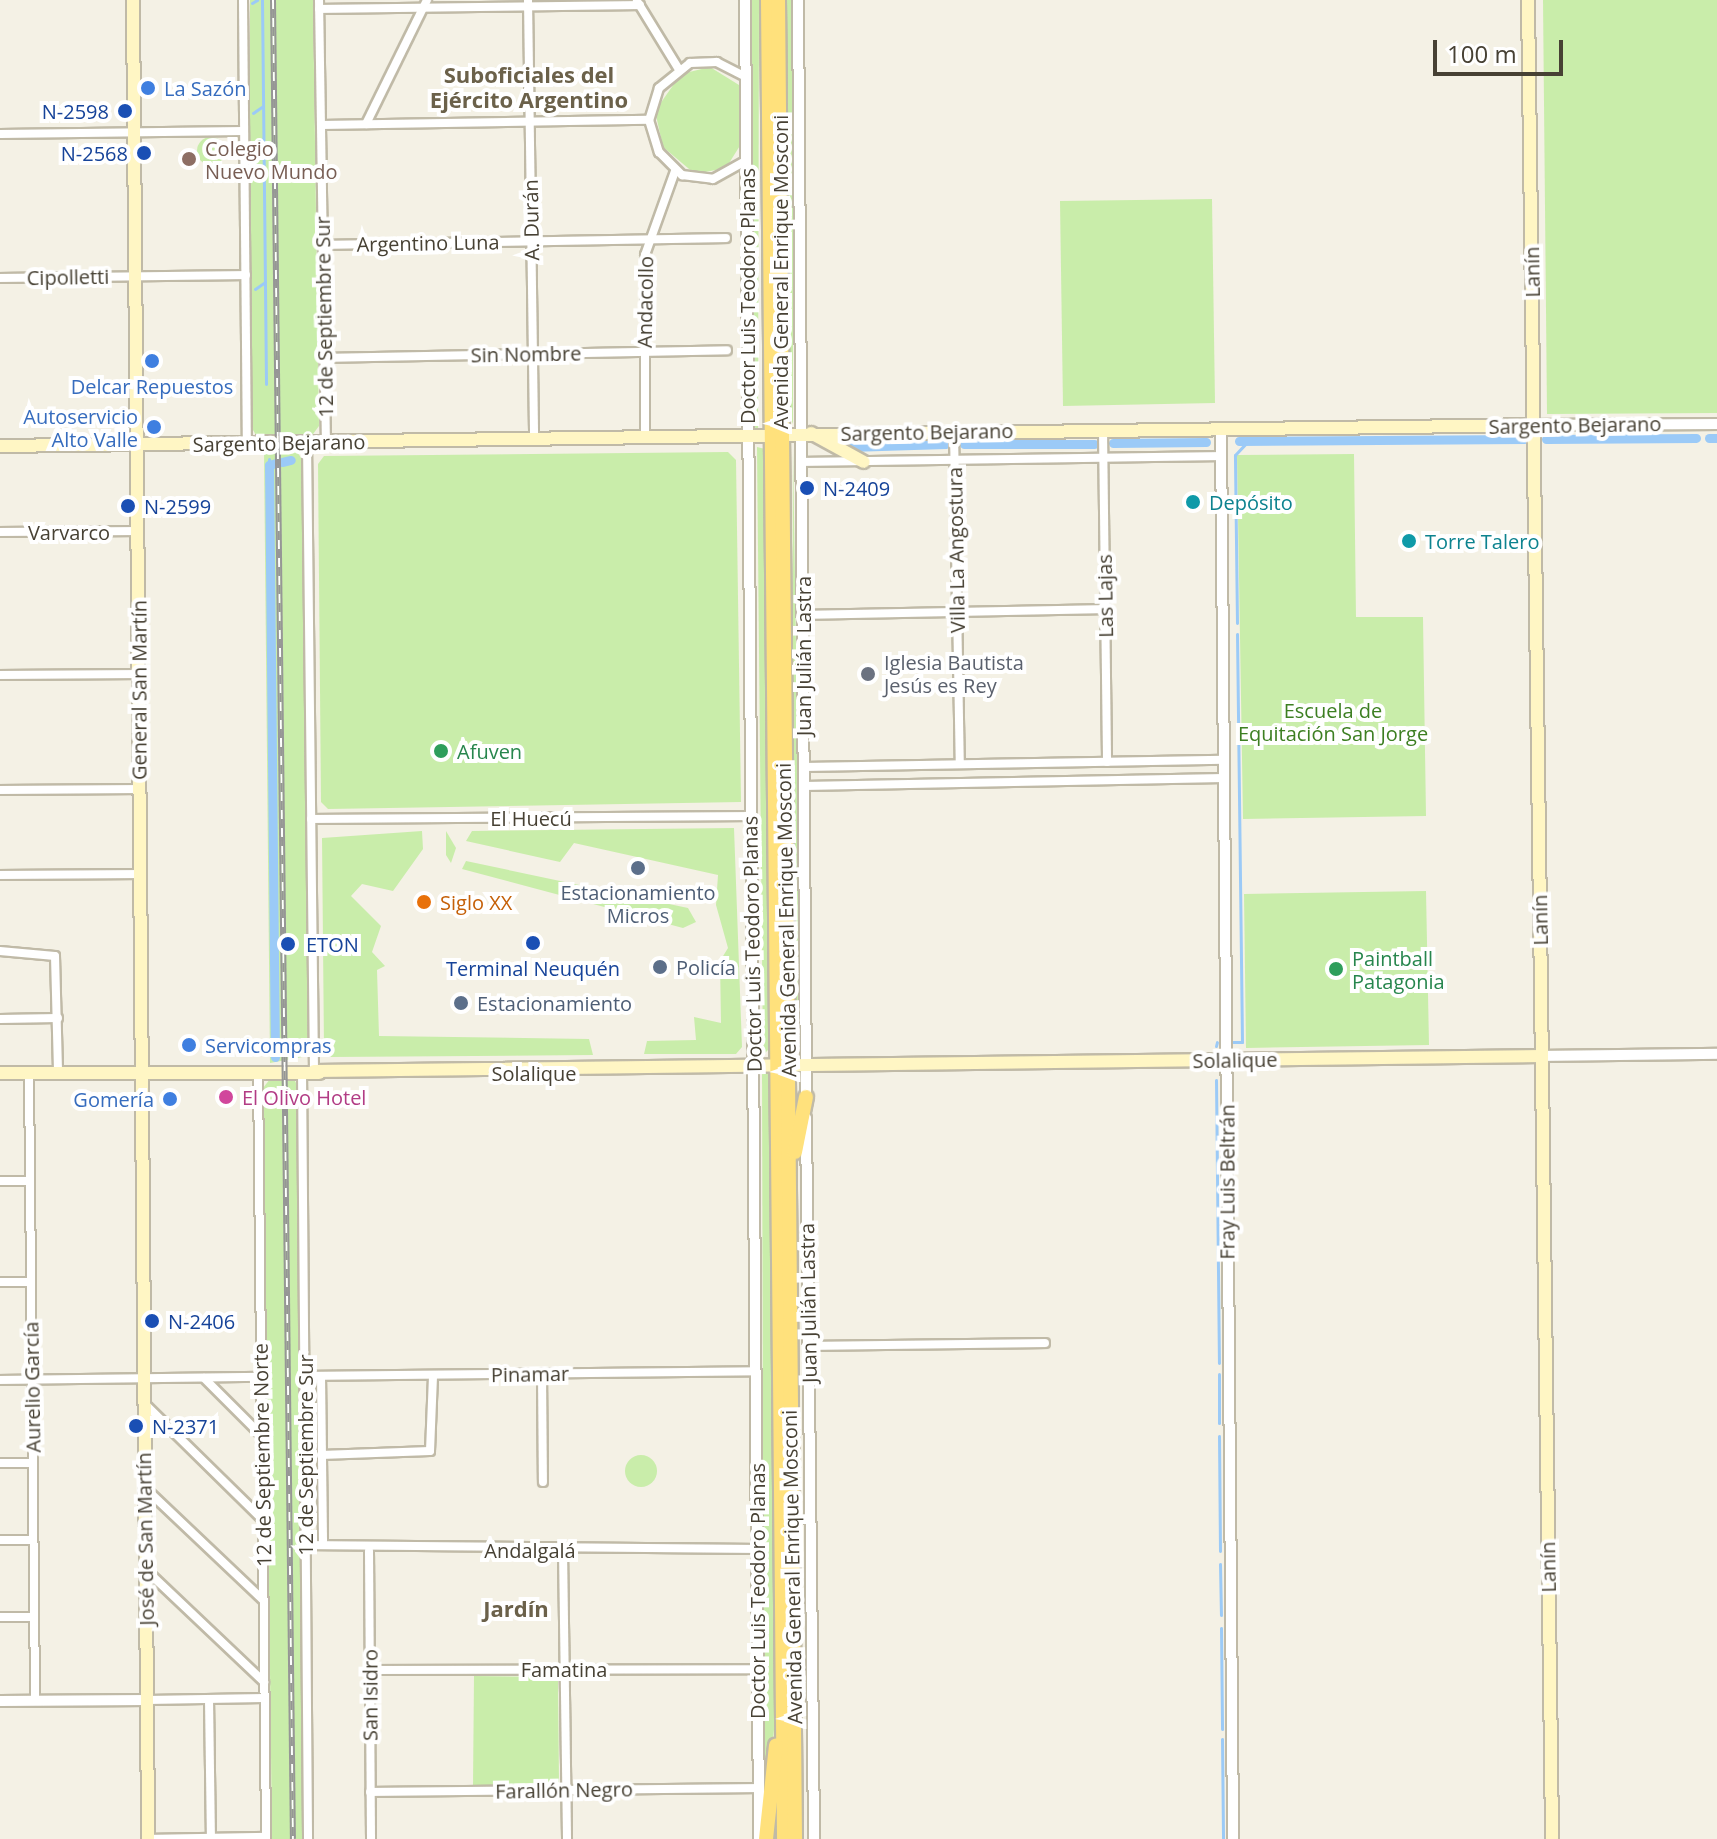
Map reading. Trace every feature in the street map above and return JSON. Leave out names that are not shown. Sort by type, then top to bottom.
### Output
[{"type":"highway","name":"Avenida General Enrique Mosconi","points":[[768,0],[782,1066],[784,1839]]},
{"type":"highway","name":"Avenida General Enrique Mosconi","points":[[776,436],[778,0]]},
{"type":"highway","name":"Avenida General Enrique Mosconi","points":[[782,1066],[789,1196],[795,1839]]},
{"type":"highway","points":[[789,1196],[806,1097]]},
{"type":"highway","points":[[766,1839],[783,1703]]},
{"type":"main road","name":"General San Martín","points":[[133,0],[144,1379]]},
{"type":"main road","name":"Lanín","points":[[1528,0],[1552,1839]]},
{"type":"main road","name":"Sargento Bejarano","points":[[0,446],[1533,425]]},
{"type":"main road","points":[[806,434],[864,462]]},
{"type":"main road","name":"Solalique","points":[[0,1073],[1542,1056]]},
{"type":"main road","name":"José de San Martín","points":[[144,1379],[147,1700]]},
{"type":"main road","points":[[147,1700],[148,1839]]},
{"type":"street","points":[[243,0],[247,444]]},
{"type":"street","name":"Doctor Luis Teodoro Planas","points":[[745,0],[759,1839]]},
{"type":"street","name":"Juan Julián Lastra","points":[[798,0],[806,434],[802,462],[814,1839]]},
{"type":"street","name":"A. Durán","points":[[528,3],[534,440]]},
{"type":"street","points":[[319,5],[638,3],[678,68]]},
{"type":"street","points":[[366,124],[425,4]]},
{"type":"street","name":"12 de Septiembre Sur","points":[[319,5],[326,443]]},
{"type":"street","points":[[746,77],[708,61],[678,68],[659,88],[649,120],[659,152],[675,171],[713,179],[746,161]]},
{"type":"street","points":[[321,125],[649,120]]},
{"type":"street","points":[[0,134],[244,131]]},
{"type":"street","name":"Andacollo","points":[[645,439],[648,239],[675,171]]},
{"type":"street","name":"Argentino Luna","points":[[323,245],[726,238]]},
{"type":"street","points":[[135,276],[246,275]]},
{"type":"street","name":"Cipolletti","points":[[0,278],[135,276]]},
{"type":"street","name":"Sin Nombre","points":[[324,358],[727,350]]},
{"type":"street","name":"Sargento Bejarano","points":[[1533,425],[1717,424]]},
{"type":"street","name":"Fray Luis Beltrán","points":[[1221,429],[1233,1839]]},
{"type":"street","name":"Las Lajas","points":[[1103,430],[1107,762]]},
{"type":"street","name":"Villa La Angostura","points":[[954,432],[960,764]]},
{"type":"street","name":"12 de Septiembre Sur","points":[[307,443],[311,819],[304,1376],[308,1839]]},
{"type":"street","name":"Sargento Bejarano","points":[[802,462],[1221,456]]},
{"type":"street","name":"Varvarco","points":[[0,532],[138,531]]},
{"type":"street","points":[[803,615],[1106,609]]},
{"type":"street","points":[[0,675],[139,674]]},
{"type":"street","points":[[804,767],[1224,760]]},
{"type":"street","points":[[804,786],[1224,778]]},
{"type":"street","points":[[0,790],[139,789]]},
{"type":"street","name":"El Huecú","points":[[311,819],[751,816]]},
{"type":"street","points":[[0,875],[140,874]]},
{"type":"street","points":[[0,951],[54,953],[58,1072]]},
{"type":"street","points":[[0,1019],[58,1018]]},
{"type":"street","name":"Solalique","points":[[1542,1056],[1717,1054]]},
{"type":"street","name":"12 de Septiembre Norte","points":[[258,1071],[266,1838]]},
{"type":"street","name":"Aurelio García","points":[[29,1073],[35,1701]]},
{"type":"street","points":[[0,1181],[30,1181]]},
{"type":"street","points":[[0,1282],[31,1282]]},
{"type":"street","points":[[808,1346],[1045,1343]]},
{"type":"street","name":"Pinamar","points":[[304,1376],[756,1371]]},
{"type":"street","points":[[542,1374],[543,1482]]},
{"type":"street","points":[[321,1455],[430,1451],[433,1375]]},
{"type":"street","points":[[321,1376],[323,1541]]},
{"type":"street","points":[[0,1380],[261,1377]]},
{"type":"street","points":[[204,1378],[261,1435]]},
{"type":"street","points":[[144,1403],[262,1519]]},
{"type":"street","points":[[0,1463],[32,1463]]},
{"type":"street","points":[[145,1487],[263,1600]]},
{"type":"street","points":[[0,1540],[33,1540]]},
{"type":"street","name":"Andalgalá","points":[[305,1545],[323,1541],[369,1551],[757,1549]]},
{"type":"street","points":[[563,1550],[567,1839]]},
{"type":"street","name":"San Isidro","points":[[369,1551],[371,1839]]},
{"type":"street","points":[[146,1570],[264,1682]]},
{"type":"street","points":[[0,1617],[34,1617]]},
{"type":"street","name":"Famatina","points":[[369,1670],[758,1669]]},
{"type":"street","points":[[0,1701],[264,1698]]},
{"type":"street","points":[[209,1699],[211,1838]]},
{"type":"street","name":"Farallón Negro","points":[[370,1792],[759,1788]]},
{"type":"street","points":[[148,1839],[266,1838]]},
{"type":"green space","points":[[250,0],[313,0],[319,426],[313,434],[256,435],[250,425]]},
{"type":"green space","points":[[749,0],[759,0],[758,431],[753,425]]},
{"type":"green space","points":[[786,0],[793,0],[793,424],[786,405]]},
{"type":"green space","points":[[1543,0],[1717,0],[1717,413],[1547,414]]},
{"type":"green space","points":[[710,67],[739,85],[741,144],[726,168],[695,174],[663,147],[655,111],[681,74]]},
{"type":"green space","points":[[211,137],[221,141],[225,151],[221,161],[211,165],[201,161],[197,151],[201,141]]},
{"type":"green space","points":[[1212,199],[1215,403],[1063,406],[1060,201]]},
{"type":"green space","points":[[757,447],[765,449],[767,469],[769,1049],[763,1055]]},
{"type":"green space","points":[[793,447],[802,1049],[796,1052],[791,1027]]},
{"type":"green space","points":[[295,449],[302,459],[308,1056],[270,1063],[264,450]]},
{"type":"green space","points":[[728,452],[736,460],[741,802],[328,809],[321,802],[318,464],[324,456]]},
{"type":"green space","name":"Escuela de Equitación San Jorge","points":[[1354,454],[1356,617],[1423,617],[1426,816],[1243,819],[1237,455]]},
{"type":"green space","points":[[734,828],[742,1047],[736,1054],[644,1054],[647,1041],[696,1040],[694,1017],[721,1023],[720,961],[728,948],[716,905],[718,875],[574,843],[560,862],[466,841],[472,831]]},
{"type":"green space","points":[[422,831],[423,849],[393,891],[362,884],[351,896],[381,926],[372,952],[385,966],[377,970],[379,1036],[589,1039],[593,1055],[331,1057],[324,1049],[322,838]]},
{"type":"green space","points":[[446,831],[456,848],[451,863],[446,855]]},
{"type":"green space","points":[[466,861],[688,908],[696,922],[683,928],[462,869]]},
{"type":"green space","name":"Paintball Patagonia","points":[[1426,891],[1429,1045],[1246,1048],[1244,894]]},
{"type":"green space","points":[[762,1071],[771,1074],[773,1095],[775,1720],[764,1828]]},
{"type":"green space","points":[[270,1079],[294,1079],[298,1087],[306,1839],[272,1839],[263,1088]]},
{"type":"green space","points":[[641,1455],[653,1459],[657,1471],[653,1483],[641,1487],[629,1483],[625,1471],[629,1459]]},
{"type":"green space","points":[[474,1676],[558,1677],[559,1782],[473,1786]]},
{"type":"waterway","points":[[252,3],[257,0]]},
{"type":"waterway","points":[[262,0],[266,384]]},
{"type":"waterway","points":[[253,113],[263,106]]},
{"type":"waterway","points":[[253,146],[263,139]]},
{"type":"waterway","points":[[255,289],[265,282]]},
{"type":"waterway","points":[[1546,439],[1696,438]]},
{"type":"waterway","points":[[1709,438],[1717,438]]},
{"type":"waterway","points":[[1239,441],[1524,439]]},
{"type":"waterway","points":[[1237,623],[1235,455],[1248,441]]},
{"type":"waterway","points":[[1113,443],[1206,442]]},
{"type":"waterway","points":[[849,447],[946,444]]},
{"type":"waterway","points":[[964,444],[1094,444]]},
{"type":"waterway","points":[[269,459],[269,465]]},
{"type":"waterway","points":[[282,462],[291,460]]},
{"type":"waterway","points":[[275,1057],[269,465],[276,463]]},
{"type":"waterway","points":[[1233,1042],[1242,1042],[1237,634]]},
{"type":"waterway","points":[[1216,1046],[1217,1042]]},
{"type":"waterway","points":[[1216,1080],[1219,1363]]},
{"type":"waterway","points":[[1219,1374],[1219,1423]]},
{"type":"waterway","points":[[1219,1436],[1220,1551]]},
{"type":"waterway","points":[[1220,1564],[1221,1615]]},
{"type":"waterway","points":[[1221,1628],[1222,1729]]},
{"type":"waterway","points":[[1222,1739],[1223,1839]]},
{"type":"railway","points":[[273,0],[293,1839]]},
{"type":"place","name":"La Sazón","points":[[148,88]]},
{"type":"place","name":"N-2598","points":[[125,111]]},
{"type":"place","name":"N-2568","points":[[144,153]]},
{"type":"place","name":"Colegio Nuevo Mundo","points":[[189,159]]},
{"type":"place","name":"Delcar Repuestos","points":[[152,361]]},
{"type":"place","name":"Autoservicio Alto Valle","points":[[154,427]]},
{"type":"place","name":"N-2409","points":[[807,488]]},
{"type":"place","name":"Depósito","points":[[1193,502]]},
{"type":"place","name":"N-2599","points":[[128,506]]},
{"type":"place","name":"Torre Talero","points":[[1409,541]]},
{"type":"place","name":"Iglesia Bautista Jesús es Rey","points":[[868,674]]},
{"type":"place","name":"Afuven","points":[[441,751]]},
{"type":"place","name":"Estacionamiento Micros","points":[[638,868]]},
{"type":"place","name":"Siglo XX","points":[[424,902]]},
{"type":"place","name":"Terminal Neuquén","points":[[533,943]]},
{"type":"place","name":"ETON","points":[[288,944]]},
{"type":"place","name":"Policía","points":[[660,967]]},
{"type":"place","name":"Paintball Patagonia","points":[[1336,969]]},
{"type":"place","name":"Estacionamiento","points":[[461,1003]]},
{"type":"place","name":"Servicompras","points":[[189,1045]]},
{"type":"place","name":"El Olivo Hotel","points":[[226,1097]]},
{"type":"place","name":"Gomería","points":[[170,1099]]},
{"type":"place","name":"N-2406","points":[[152,1321]]},
{"type":"place","name":"N-2371","points":[[136,1426]]},
{"type":"district","name":"Suboficiales del Ejército Argentino","points":[[529,86]]},
{"type":"district","name":"Jardín","points":[[516,1609]]}]
